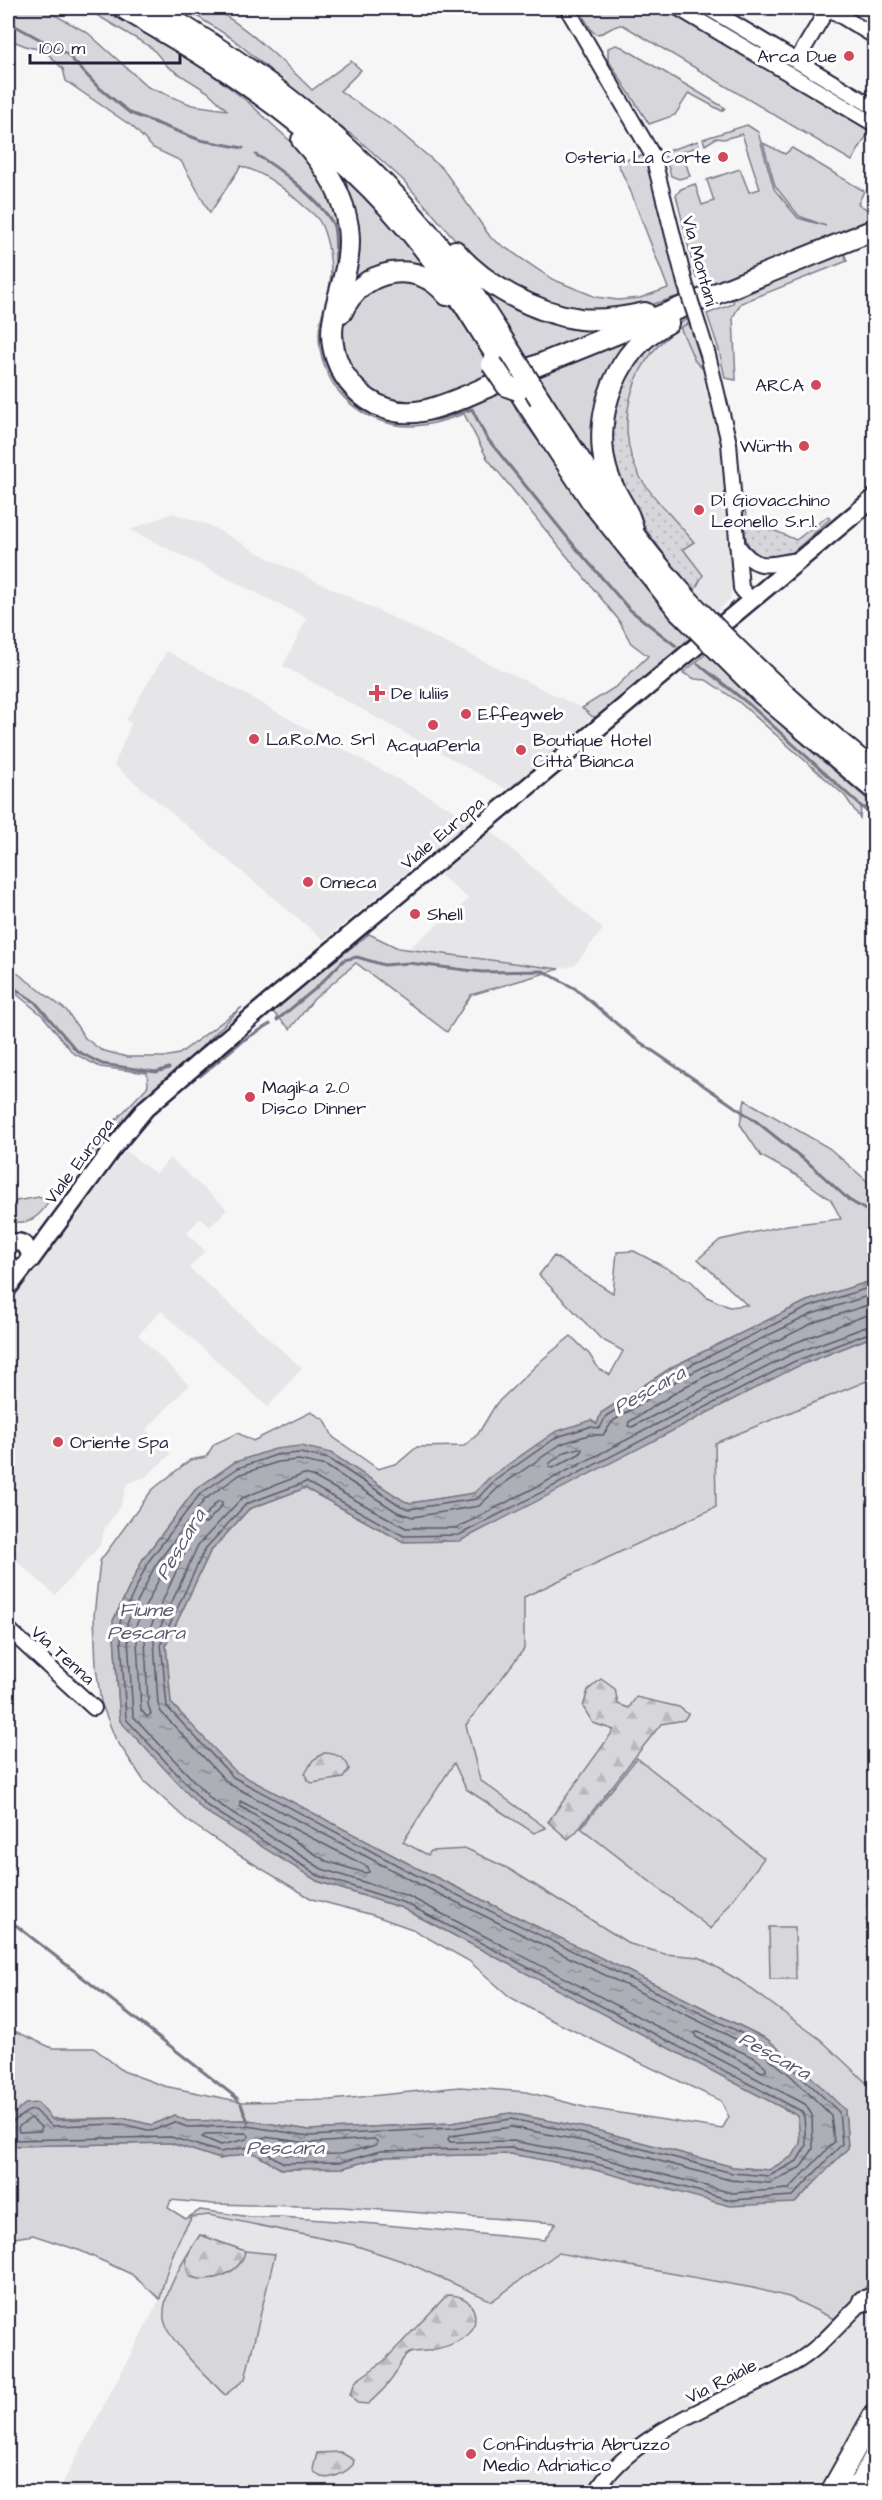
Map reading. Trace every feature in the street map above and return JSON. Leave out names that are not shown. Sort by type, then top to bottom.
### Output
[{"type":"highway","points":[[123,8],[209,59],[255,91],[323,145],[397,218],[457,294],[500,365]]},
{"type":"highway","points":[[153,8],[241,62],[299,105],[360,159],[409,210],[468,285],[500,365]]},
{"type":"highway","points":[[255,91],[266,110],[300,139],[322,164],[343,204],[348,226],[349,249],[346,275],[333,323],[333,340],[338,363],[352,387],[371,402],[388,409],[407,412],[423,411],[500,365]]},
{"type":"highway","points":[[409,210],[428,218],[462,260],[483,276],[519,298],[552,312],[579,318],[608,320],[680,309]]},
{"type":"highway","points":[[531,368],[874,230]]},
{"type":"highway","points":[[333,340],[345,305],[368,281],[387,273],[415,273],[430,279],[440,287],[500,365],[582,463],[684,606],[803,713],[874,771]]},
{"type":"highway","points":[[634,535],[632,518],[612,487],[604,458],[604,414],[612,386],[626,360],[647,336],[661,326],[689,313],[703,299]]},
{"type":"highway","points":[[528,398],[594,505],[762,694],[874,789]]},
{"type":"highway","points":[[831,2493],[874,2415]]},
{"type":"highway","points":[[847,2493],[874,2442]]},
{"type":"highway","points":[[847,2493],[860,2483],[874,2458]]},
{"type":"main road","name":"Viale Europa","points":[[8,1286],[146,1108],[260,1010],[874,498]]},
{"type":"main road","name":"Viale Europa","points":[[10,1245],[39,1234],[58,1222]]},
{"type":"main road","points":[[8,1286],[8,1265],[16,1269],[27,1263],[31,1253],[27,1246],[10,1245]]},
{"type":"street","name":"Via Montani","points":[[567,8],[653,156],[685,283],[708,355],[727,435],[741,588],[751,601]]},
{"type":"street","points":[[678,8],[874,124]]},
{"type":"street","points":[[708,8],[874,107]]},
{"type":"street","points":[[797,60],[828,8],[874,36]]},
{"type":"street","points":[[737,544],[750,560],[763,565],[772,566],[801,560]]},
{"type":"street","name":"Via Tenna","points":[[8,1629],[94,1708]]},
{"type":"street","name":"Via Raiale","points":[[596,2493],[610,2470],[636,2448],[669,2428],[794,2364],[824,2341],[871,2297],[874,2284]]},
{"type":"shaded area","points":[[680,327],[695,361],[707,373],[708,377],[704,380],[706,392],[712,394],[725,457],[733,546],[729,548],[732,589],[730,599],[714,615],[693,593],[702,575],[683,549],[693,541],[640,477],[626,434],[629,398],[644,363],[674,330]]},
{"type":"shaded area","points":[[172,513],[209,525],[274,561],[582,708],[593,717],[508,790],[283,666],[307,618],[130,530]]},
{"type":"shaded area","points":[[167,651],[471,820],[324,940],[114,765],[131,724],[126,720]]},
{"type":"shaded area","points":[[490,830],[603,929],[575,965],[559,969],[408,949],[469,899],[440,875]]},
{"type":"shaded area","points":[[126,1151],[156,1174],[170,1158],[227,1209],[210,1227],[200,1218],[187,1233],[205,1251],[189,1268],[302,1368],[268,1407],[161,1311],[138,1335],[189,1385],[146,1430],[171,1454],[147,1476],[127,1484],[121,1505],[105,1528],[99,1547],[55,1595],[8,1553],[8,1302]]},
{"type":"shaded area","points":[[874,1378],[874,2090],[820,2039],[740,1981],[700,1957],[665,1954],[630,1944],[509,1869],[467,1849],[428,1855],[403,1842],[455,1763],[466,1789],[534,1833],[545,1827],[480,1780],[466,1725],[524,1649],[524,1597],[716,1507],[715,1443]]},
{"type":"shaded area","points":[[209,2215],[354,2245],[408,2263],[491,2301],[558,2253],[753,2288],[789,2297],[846,2326],[868,2309],[874,2309],[874,2387],[864,2414],[818,2492],[58,2492],[160,2299],[165,2272],[178,2238],[192,2217]]},
{"type":"green space","points":[[8,8],[42,8],[88,33],[148,87],[192,105],[227,110],[208,92],[168,67],[152,48],[85,8],[110,8],[205,69],[248,102],[300,150],[325,181],[344,232],[329,333],[379,412],[504,386],[520,416],[637,576],[692,636],[603,715],[593,717],[582,708],[617,686],[648,656],[631,643],[618,619],[487,458],[464,414],[424,425],[391,424],[358,410],[334,384],[325,368],[320,351],[319,332],[331,269],[326,237],[318,219],[275,183],[241,166],[210,213],[181,161],[153,148],[133,127],[66,81],[63,69],[44,50],[28,47],[8,39]]},
{"type":"green space","points":[[184,8],[207,8],[231,19],[312,90],[351,61],[361,70],[340,91],[395,128],[443,169],[491,238],[552,279],[596,297],[618,300],[640,298],[668,288],[617,162],[649,154],[682,295],[638,309],[600,315],[545,302],[505,282],[467,253],[403,180],[359,140],[324,115],[233,39]]},
{"type":"green space","points":[[578,8],[593,10],[597,8],[668,8],[874,127],[874,139],[867,135],[852,161],[623,25],[596,34]]},
{"type":"green space","points":[[616,45],[725,108],[722,111],[689,93],[675,115],[649,124],[608,60],[608,48]]},
{"type":"green space","points":[[747,125],[758,132],[774,189],[798,218],[826,226],[799,216],[775,186],[763,143],[785,154],[792,148],[864,191],[858,204],[870,211],[874,210],[874,222],[710,285],[696,278],[676,195],[681,189],[695,184],[702,205],[714,201],[707,180],[740,169],[749,192],[760,189],[742,134],[724,139],[716,138],[705,145],[703,139]]},
{"type":"green space","points":[[698,141],[699,146],[682,152],[690,176],[679,179],[671,176],[664,152]]},
{"type":"green space","points":[[337,168],[392,222],[431,274],[351,281]]},
{"type":"green space","points":[[843,250],[847,261],[741,303],[733,317],[736,380],[725,378],[719,350],[707,314],[733,304],[733,300]]},
{"type":"green space","points":[[390,276],[436,289],[449,303],[495,370],[493,373],[443,396],[411,404],[384,399],[361,384],[351,370],[344,349],[343,318],[354,303]]},
{"type":"green space","points":[[473,278],[614,325],[529,362]]},
{"type":"green space","points":[[688,319],[689,323],[670,335],[654,350],[641,369],[628,411],[627,434],[631,456],[640,477],[694,542],[683,549],[703,575],[693,593],[626,503],[609,451],[613,402],[639,352],[668,328]]},
{"type":"green space","points":[[689,323],[695,332],[707,373],[695,361],[680,327]]},
{"type":"green space","points":[[626,338],[628,344],[603,480],[537,375]]},
{"type":"green space","points":[[743,505],[748,519],[796,540],[828,516],[830,519],[792,553],[781,558],[769,559],[754,552],[747,542]]},
{"type":"green space","points":[[708,652],[783,727],[874,805],[874,810],[861,806],[860,818],[845,796],[739,702],[706,680],[695,679],[683,673]]},
{"type":"green space","points":[[369,934],[398,948],[559,969],[471,995],[447,1032],[356,963],[314,999],[290,1029],[271,1010]]},
{"type":"green space","points":[[8,966],[67,1011],[85,1038],[101,1050],[127,1057],[164,1057],[179,1054],[242,1007],[145,1103],[100,1155],[82,1155],[91,1152],[111,1125],[148,1086],[147,1073],[100,1067],[73,1053],[43,1016],[8,987]]},
{"type":"green space","points":[[745,1100],[829,1148],[874,1187],[874,1280],[807,1301],[674,1366],[601,1413],[597,1424],[490,1477],[475,1493],[411,1503],[235,1462],[195,1490],[143,1559],[113,1621],[120,1721],[317,1881],[402,1908],[798,2116],[801,2143],[793,2156],[769,2170],[733,2167],[596,2130],[511,2113],[452,2123],[309,2130],[248,2120],[187,2121],[174,2115],[152,2125],[123,2118],[8,2119],[8,2033],[17,2032],[52,2048],[94,2048],[123,2071],[164,2086],[242,2102],[331,2100],[460,2087],[527,2092],[588,2108],[722,2129],[729,2117],[721,2101],[545,2017],[510,1997],[469,1961],[412,1929],[373,1915],[312,1899],[188,1821],[144,1781],[115,1738],[101,1702],[96,1667],[94,1616],[100,1561],[152,1490],[190,1460],[206,1457],[214,1444],[238,1433],[253,1441],[311,1412],[325,1420],[333,1437],[378,1469],[398,1463],[417,1447],[464,1446],[478,1434],[496,1404],[571,1336],[589,1354],[599,1369],[610,1375],[623,1351],[601,1339],[539,1275],[554,1256],[613,1293],[617,1252],[634,1251],[691,1281],[707,1297],[729,1307],[747,1305],[698,1259],[720,1240],[787,1225],[841,1219],[831,1200],[796,1175],[761,1156],[740,1124]]},
{"type":"green space","points":[[39,1197],[48,1202],[42,1212],[28,1221],[12,1221],[9,1216],[16,1201]]},
{"type":"green space","points":[[874,1336],[874,1378],[715,1443],[716,1507],[524,1597],[524,1649],[466,1725],[480,1780],[546,1828],[534,1833],[466,1789],[454,1763],[403,1842],[428,1855],[431,1851],[467,1849],[509,1869],[630,1944],[665,1954],[699,1957],[740,1981],[820,2039],[874,2090],[874,2277],[838,2321],[789,2297],[753,2288],[558,2253],[492,2301],[408,2263],[354,2245],[209,2215],[192,2217],[186,2227],[172,2256],[160,2299],[131,2274],[81,2251],[33,2235],[8,2239],[8,2146],[171,2143],[220,2159],[252,2152],[281,2169],[343,2168],[381,2157],[511,2154],[795,2203],[848,2148],[845,2110],[767,2039],[417,1868],[235,1772],[171,1703],[166,1645],[210,1552],[249,1509],[305,1488],[403,1542],[796,1367]],"holes":[[[171,2200],[213,2204],[342,2207],[556,2223],[544,2240],[375,2224],[251,2217],[200,2210],[186,2219],[168,2208]]]},
{"type":"green space","points":[[601,1679],[615,1689],[618,1704],[629,1708],[636,1697],[679,1707],[688,1714],[684,1720],[661,1724],[576,1832],[568,1839],[548,1822],[614,1730],[593,1723],[583,1707],[588,1690]]},
{"type":"green space","points":[[324,1753],[340,1757],[349,1769],[343,1778],[312,1783],[307,1780],[305,1774],[313,1760]]},
{"type":"green space","points":[[637,1758],[764,1858],[711,1929],[581,1828]]},
{"type":"green space","points":[[868,1869],[874,1873],[874,1915],[868,1923],[866,1920],[871,1914],[867,1909]]},
{"type":"green space","points":[[769,1927],[795,1927],[796,1979],[770,1979]]},
{"type":"green space","points":[[200,2235],[245,2251],[275,2254],[245,2379],[225,2395],[180,2348],[164,2319],[166,2298],[170,2287]]},
{"type":"green space","points":[[200,2235],[245,2251],[242,2259],[237,2266],[223,2276],[206,2279],[189,2276],[187,2259]]},
{"type":"green space","points":[[447,2295],[458,2296],[470,2305],[475,2322],[470,2333],[461,2340],[446,2346],[408,2354],[392,2379],[377,2396],[368,2404],[357,2403],[350,2394],[356,2381],[384,2361]]},
{"type":"green space","points":[[340,2452],[354,2460],[353,2465],[344,2472],[327,2478],[321,2477],[313,2469],[317,2453]]},
{"type":"water","name":"Fiume Pescara","points":[[874,1280],[874,1336],[796,1367],[460,1541],[403,1542],[305,1488],[249,1509],[210,1552],[166,1645],[171,1703],[236,1772],[417,1868],[767,2039],[800,2066],[845,2110],[848,2148],[795,2203],[730,2206],[591,2169],[511,2154],[381,2157],[343,2168],[281,2169],[252,2152],[220,2159],[171,2143],[8,2146],[8,2119],[25,2104],[38,2103],[53,2120],[123,2118],[152,2125],[174,2115],[187,2121],[248,2120],[309,2130],[452,2123],[510,2113],[596,2130],[733,2167],[769,2170],[793,2156],[800,2143],[798,2116],[402,1908],[317,1881],[203,1810],[120,1721],[113,1621],[143,1559],[195,1490],[235,1462],[275,1449],[300,1446],[331,1453],[404,1501],[411,1503],[474,1493],[490,1477],[555,1432],[591,1420],[597,1424],[601,1413],[674,1366],[807,1301]]},
{"type":"waterway","points":[[8,22],[67,54],[97,86],[130,113],[200,140],[243,148]]},
{"type":"waterway","points":[[256,155],[299,186],[327,215],[334,228],[336,271]]},
{"type":"waterway","points":[[323,327],[324,356],[337,384],[357,405],[384,418]]},
{"type":"waterway","points":[[402,422],[439,419],[472,409],[486,437],[576,548],[629,609],[676,646]]},
{"type":"waterway","points":[[698,664],[750,705],[874,818]]},
{"type":"waterway","points":[[277,1020],[315,989],[344,960],[357,957],[384,965],[409,963],[482,972],[543,971],[576,989],[631,1036],[757,1122],[812,1166],[849,1200],[874,1215]]},
{"type":"waterway","points":[[8,984],[35,1002],[77,1051],[102,1064],[156,1072],[169,1068]]},
{"type":"waterway","points":[[200,1076],[242,1041],[270,1024]]},
{"type":"waterway","points":[[8,1919],[238,2099]]},
{"type":"waterway","points":[[241,2104],[248,2122]]},
{"type":"place","name":"Arca Due","points":[[849,56]]},
{"type":"place","name":"Osteria La Corte","points":[[723,157]]},
{"type":"place","name":"ARCA","points":[[816,385]]},
{"type":"place","name":"Würth","points":[[804,446]]},
{"type":"place","name":"Di Giovacchino Leonello S.r.l.","points":[[699,510]]},
{"type":"place","name":"De Iuliis","points":[[377,693]]},
{"type":"place","name":"Effegweb","points":[[466,714]]},
{"type":"place","name":"AcquaPerla","points":[[433,725]]},
{"type":"place","name":"La.Ro.Mo. Srl","points":[[254,739]]},
{"type":"place","name":"Boutique Hotel Città Bianca","points":[[521,750]]},
{"type":"place","name":"Omeca","points":[[308,882]]},
{"type":"place","name":"Shell","points":[[415,914]]},
{"type":"place","name":"Magika 2.0 Disco Dinner","points":[[250,1097]]},
{"type":"place","name":"Oriente Spa","points":[[58,1442]]},
{"type":"place","name":"Confindustria Abruzzo Medio Adriatico","points":[[471,2454]]},
{"type":"water label","name":"Pescara","points":[[649,1389]]},
{"type":"water label","name":"Pescara","points":[[180,1544]]},
{"type":"water label","name":"Pescara","points":[[775,2055]]},
{"type":"water label","name":"Pescara","points":[[285,2147]]}]
